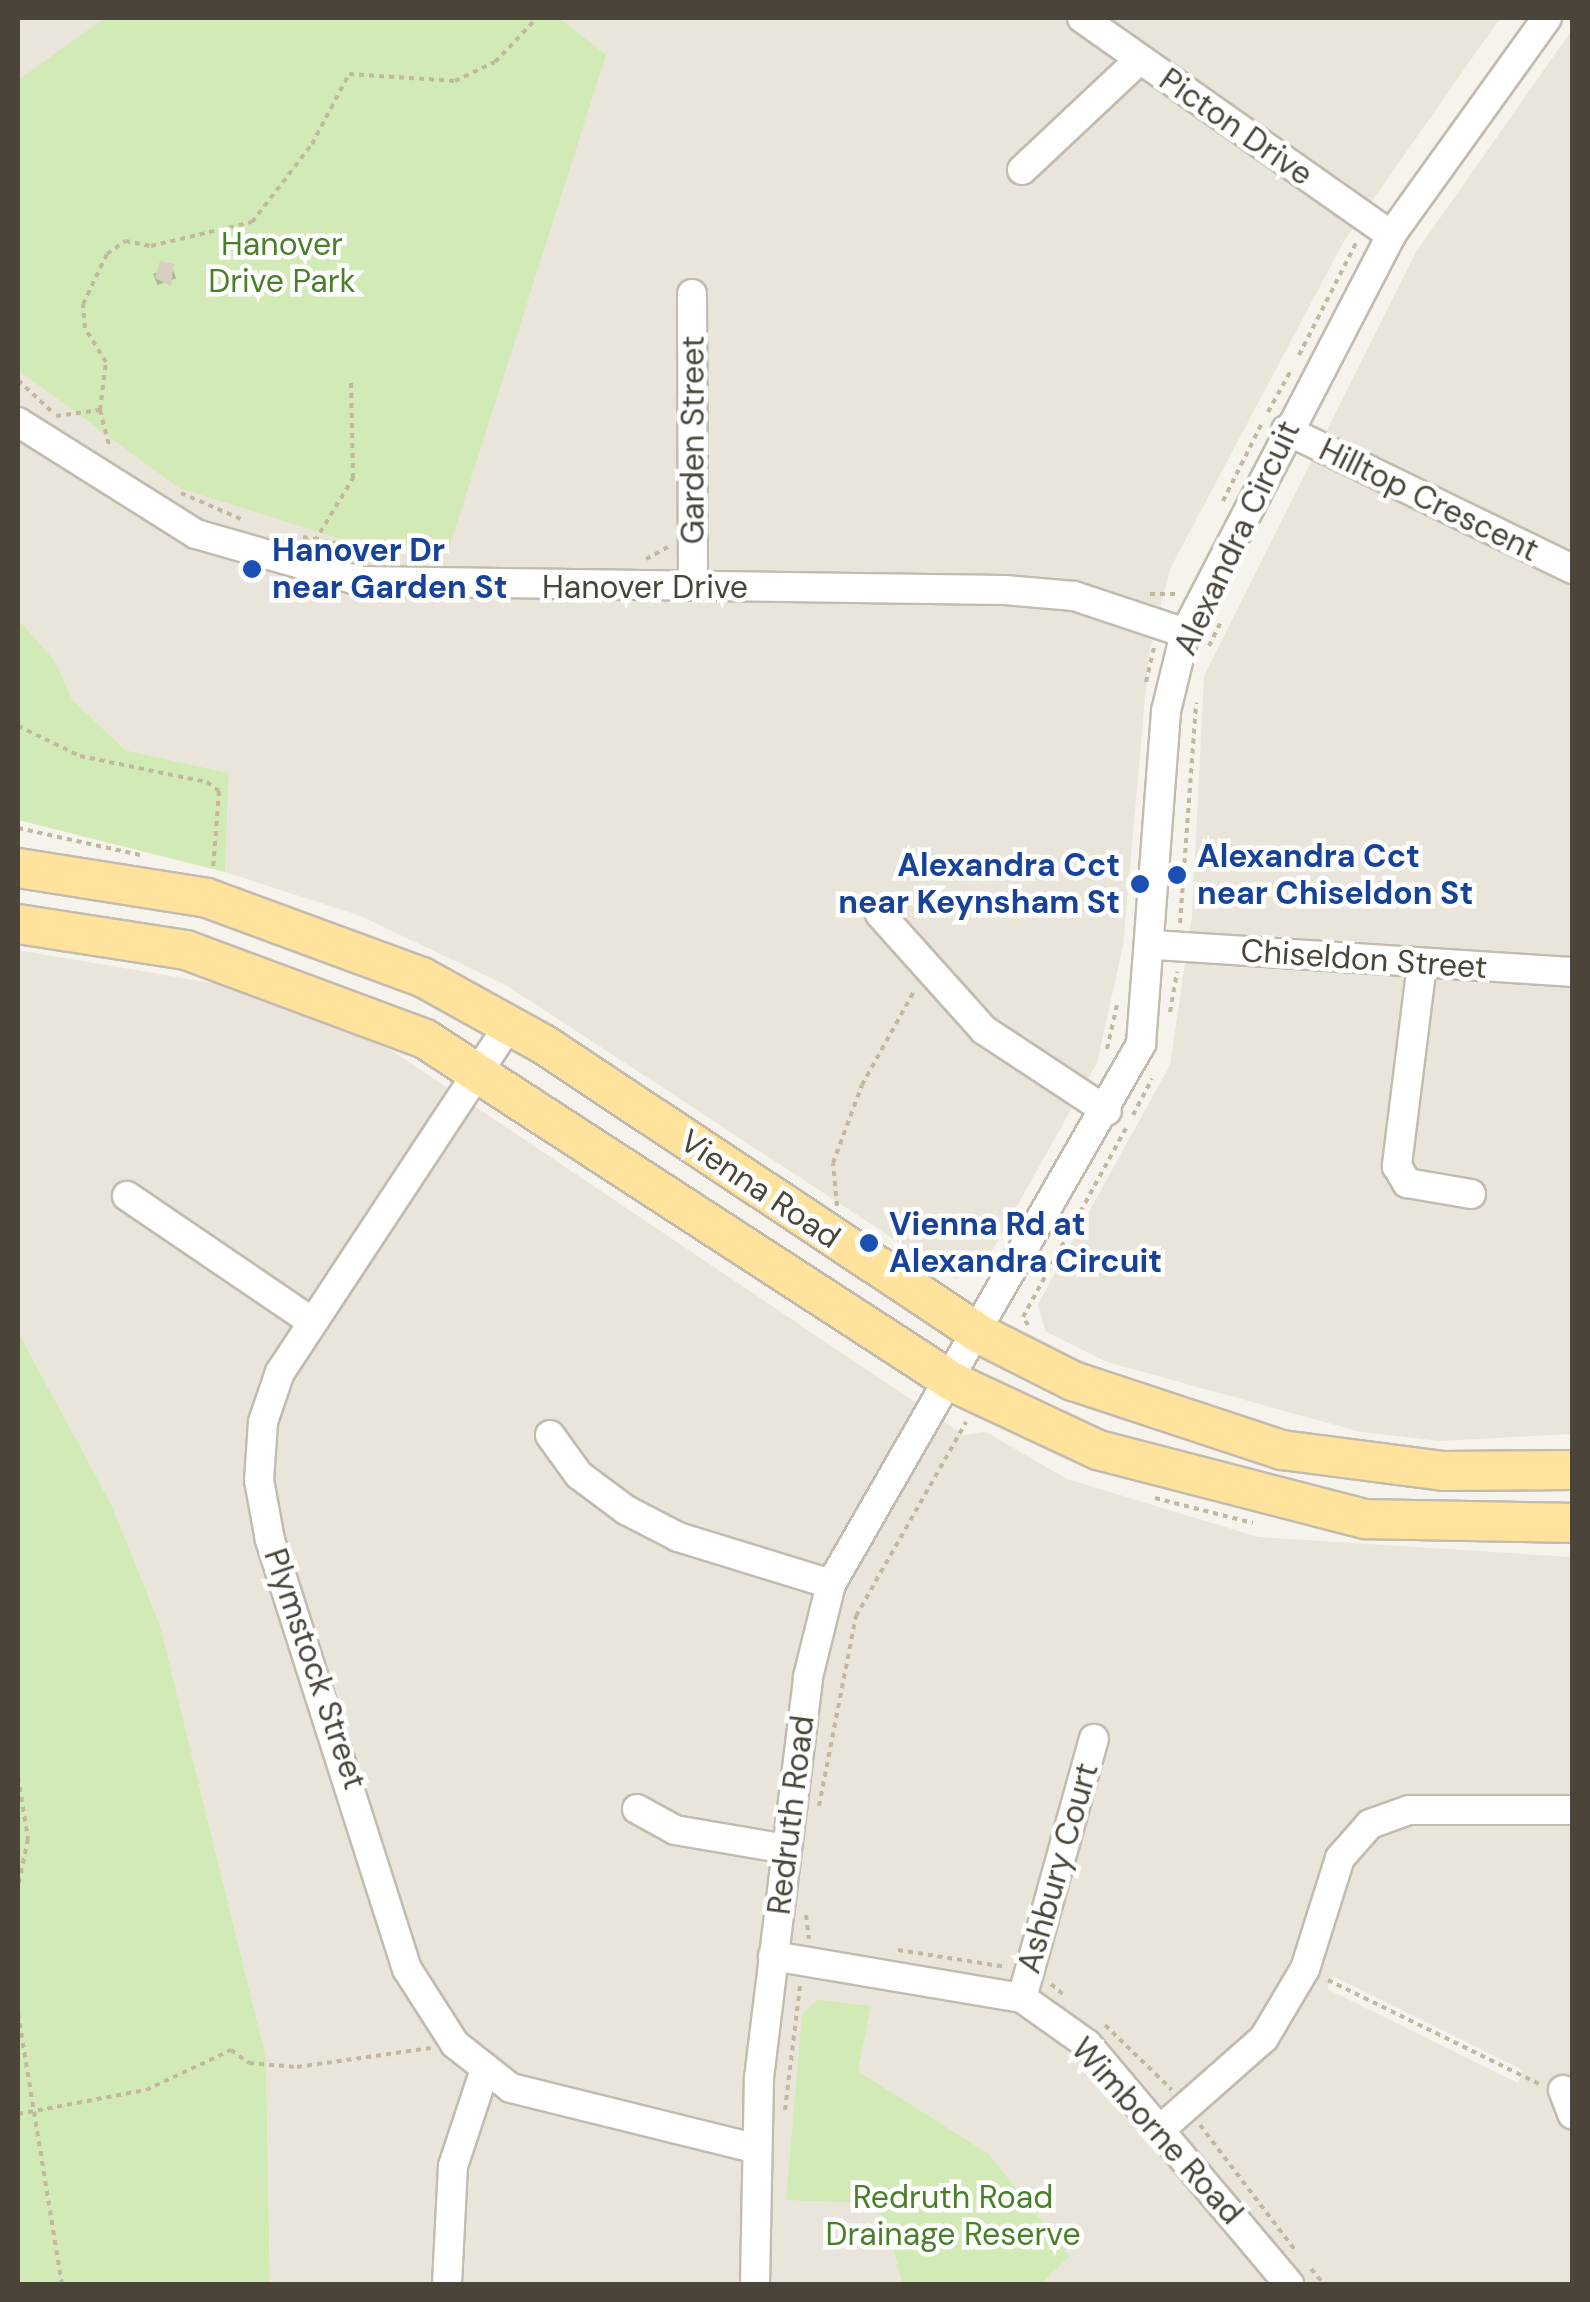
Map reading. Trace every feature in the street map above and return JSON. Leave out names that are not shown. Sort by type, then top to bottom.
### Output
[{"type":"main road","name":"Vienna Road","points":[[18,868],[207,898],[277,920],[422,977],[509,1025],[980,1334],[1106,1394],[1282,1450],[1444,1472],[1572,1470]]},
{"type":"main road","name":"Vienna Road","points":[[18,924],[136,938],[271,974],[480,1070],[953,1382],[1098,1450],[1268,1500],[1446,1526],[1572,1522]]},
{"type":"street","name":"Picton Drive","points":[[1082,18],[1391,235]]},
{"type":"street","name":"Alexandra Circuit","points":[[953,1382],[1107,1112],[1141,1044],[1167,946],[1166,711],[1286,430],[1391,235],[1547,18]]},
{"type":"street","points":[[1022,170],[1139,60]]},
{"type":"street","name":"Garden Street","points":[[692,294],[693,586]]},
{"type":"street","name":"Hanover Drive","points":[[18,422],[147,510],[300,567],[446,587],[693,586],[1074,596],[1196,641]]},
{"type":"street","name":"Hilltop Crescent","points":[[1286,430],[1572,569]]},
{"type":"street","points":[[880,914],[984,1030],[1107,1112]]},
{"type":"street","name":"Chiseldon Street","points":[[1167,946],[1572,972]]},
{"type":"street","points":[[1422,964],[1396,1166],[1407,1183],[1471,1194]]},
{"type":"street","name":"Plymstock Street","points":[[509,1025],[308,1319],[263,1422],[259,1480],[270,1540],[407,1969],[455,2044],[511,2088],[753,2148]]},
{"type":"street","points":[[127,1196],[308,1319]]},
{"type":"street","name":"Redruth Road","points":[[755,2284],[753,2148],[796,1952],[786,1849],[831,1584],[953,1382]]},
{"type":"street","points":[[550,1435],[579,1475],[626,1510],[739,1558],[831,1584]]},
{"type":"street","name":"Ashbury Court","points":[[1022,1998],[1094,1739]]},
{"type":"street","points":[[637,1809],[674,1830],[786,1849]]},
{"type":"street","points":[[1162,2128],[1264,2038],[1305,1969],[1340,1858],[1370,1824],[1423,1809],[1572,1810]]},
{"type":"street","name":"Wimborne Road","points":[[796,1952],[1022,1998],[1087,2044],[1162,2128],[1289,2284]]},
{"type":"street","points":[[447,2284],[452,2166],[485,2068]]},
{"type":"path","points":[[98,446],[112,456],[100,410],[106,362],[83,304],[107,254],[125,240],[150,246],[252,222],[312,144],[349,74],[454,81],[495,62],[537,18]]},
{"type":"path","points":[[1221,506],[1360,236]]},
{"type":"path","points":[[18,380],[70,426]]},
{"type":"path","points":[[300,567],[353,478],[351,383]]},
{"type":"path","points":[[56,416],[100,410]]},
{"type":"path","points":[[176,491],[259,525]]},
{"type":"path","points":[[290,534],[409,556]]},
{"type":"path","points":[[637,560],[674,540]]},
{"type":"path","points":[[1130,588],[1176,594],[1185,576]]},
{"type":"path","points":[[1196,641],[1225,614]]},
{"type":"path","points":[[1166,1032],[1167,946],[1197,686]]},
{"type":"path","points":[[18,726],[80,756],[207,782],[218,792],[212,874]]},
{"type":"path","points":[[837,1213],[833,1163],[862,1085],[902,1005],[931,972]]},
{"type":"path","points":[[1042,1336],[1023,1317],[1157,1066]]},
{"type":"path","points":[[818,1817],[856,1616],[961,1422],[981,1424]]},
{"type":"path","points":[[18,1777],[28,1839],[18,1887]]},
{"type":"path","points":[[782,2130],[796,1952],[811,1933],[807,1903]]},
{"type":"path","points":[[796,1952],[811,1933]]},
{"type":"path","points":[[886,1948],[1006,1967]]},
{"type":"path","points":[[1305,1969],[1568,2102]]},
{"type":"path","points":[[18,2013],[62,2284]]},
{"type":"path","points":[[18,2114],[146,2090],[231,2050],[249,2063],[297,2067],[455,2044]]},
{"type":"path","points":[[1200,2125],[1324,2284]]},
{"type":"shaded area","points":[[18,18],[1500,18],[1344,241],[1170,569],[1149,654],[1123,946],[1097,1063],[983,1267],[955,1279],[506,985],[358,915],[225,872],[229,773],[125,750],[72,699],[55,661],[18,619]]},
{"type":"shaded area","points":[[1572,30],[1572,1434],[1440,1441],[1361,1432],[1107,1362],[1045,1331],[1038,1304],[1170,1065],[1192,916],[1204,676],[1416,252]]},
{"type":"shaded area","points":[[18,950],[241,988],[391,1050],[964,1435],[986,1432],[1067,1479],[1258,1537],[1572,1557],[1572,2284],[1041,2284],[1070,2256],[989,2154],[858,2071],[786,2199],[865,2203],[886,2219],[902,2284],[270,2284],[266,2058],[160,1625],[111,1504],[18,1332]],"holes":[[[1333,1976],[1523,2070],[1518,2083],[1327,1989]]]},
{"type":"green space","name":"Hanover Drive Park","points":[[105,18],[559,18],[606,55],[448,551],[360,545],[179,488],[18,370],[18,80]]},
{"type":"green space","points":[[18,619],[55,661],[72,699],[125,750],[229,773],[225,872],[18,820]]},
{"type":"green space","points":[[18,1332],[111,1504],[160,1625],[266,2058],[270,2284],[18,2284]]},
{"type":"green space","name":"Redruth Road Drainage Reserve","points":[[817,2000],[871,2006],[858,2071],[989,2154],[1070,2256],[1041,2284],[902,2284],[886,2219],[865,2203],[786,2200],[802,2014]]},
{"type":"building","points":[[160,261],[174,264],[171,286],[155,278]]},
{"type":"place","name":"Hanover Dr near Garden St","points":[[252,569]]},
{"type":"place","name":"Alexandra Cct near Chiseldon St","points":[[1177,875]]},
{"type":"place","name":"Alexandra Cct near Keynsham St","points":[[1140,884]]},
{"type":"place","name":"Vienna Rd at Alexandra Circuit","points":[[869,1243]]}]
